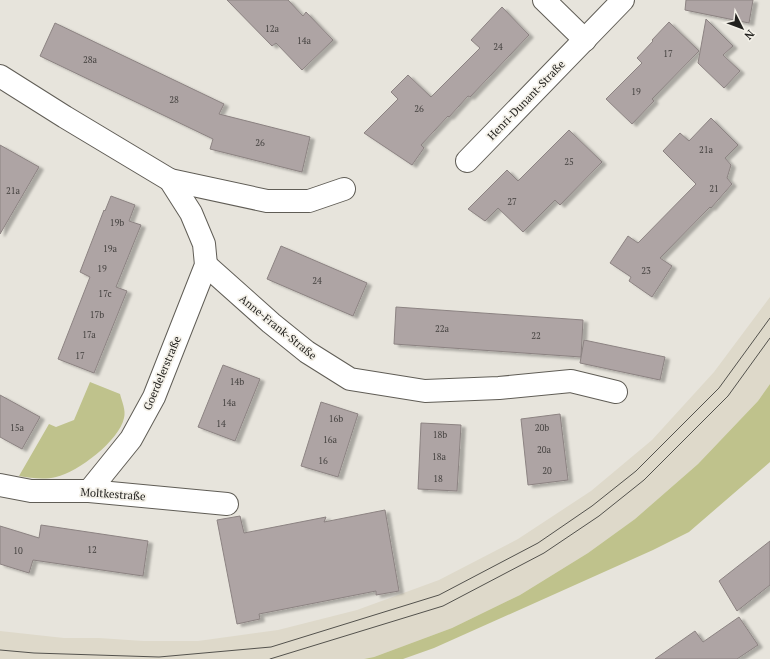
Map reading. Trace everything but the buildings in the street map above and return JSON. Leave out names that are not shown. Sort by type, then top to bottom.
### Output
[{"type":"street","points":[[544,0],[585,40]]},
{"type":"street","name":"Henri-Dunant-Straße","points":[[467,161],[623,0]]},
{"type":"street","points":[[0,76],[170,180],[267,201],[309,202],[344,189]]},
{"type":"street","points":[[170,180],[191,213],[204,244],[206,265]]},
{"type":"street","name":"Anne-Frank-Straße","points":[[206,265],[271,323],[308,352],[350,379],[425,391],[499,388],[571,380],[616,392]]},
{"type":"street","name":"Goerdelerstraße","points":[[89,491],[131,439],[154,397],[206,265]]},
{"type":"street","name":"Moltkestraße","points":[[0,485],[31,492],[89,491],[227,504]]},
{"type":"shaded area","points":[[770,297],[770,384],[758,401],[698,464],[635,519],[588,553],[520,595],[452,628],[374,657],[364,659],[0,659],[0,631],[64,638],[99,638],[143,641],[198,641],[278,630],[357,610],[439,580],[518,539],[591,491],[652,440],[714,372]]},
{"type":"green space","points":[[90,382],[120,394],[124,409],[124,418],[121,427],[106,445],[96,454],[86,462],[65,474],[47,478],[19,476],[49,424],[56,427],[74,420]]},
{"type":"green space","points":[[770,384],[770,462],[689,532],[653,550],[434,648],[403,659],[364,659],[374,657],[452,628],[520,595],[588,553],[635,519],[698,464],[758,401]]},
{"type":"tram line","points":[[0,650],[34,653],[159,657],[271,647],[439,595],[538,543],[592,506],[636,471],[719,388],[770,318]]},
{"type":"tram line","points":[[270,659],[443,606],[544,553],[599,516],[644,480],[728,396],[770,338]]}]
